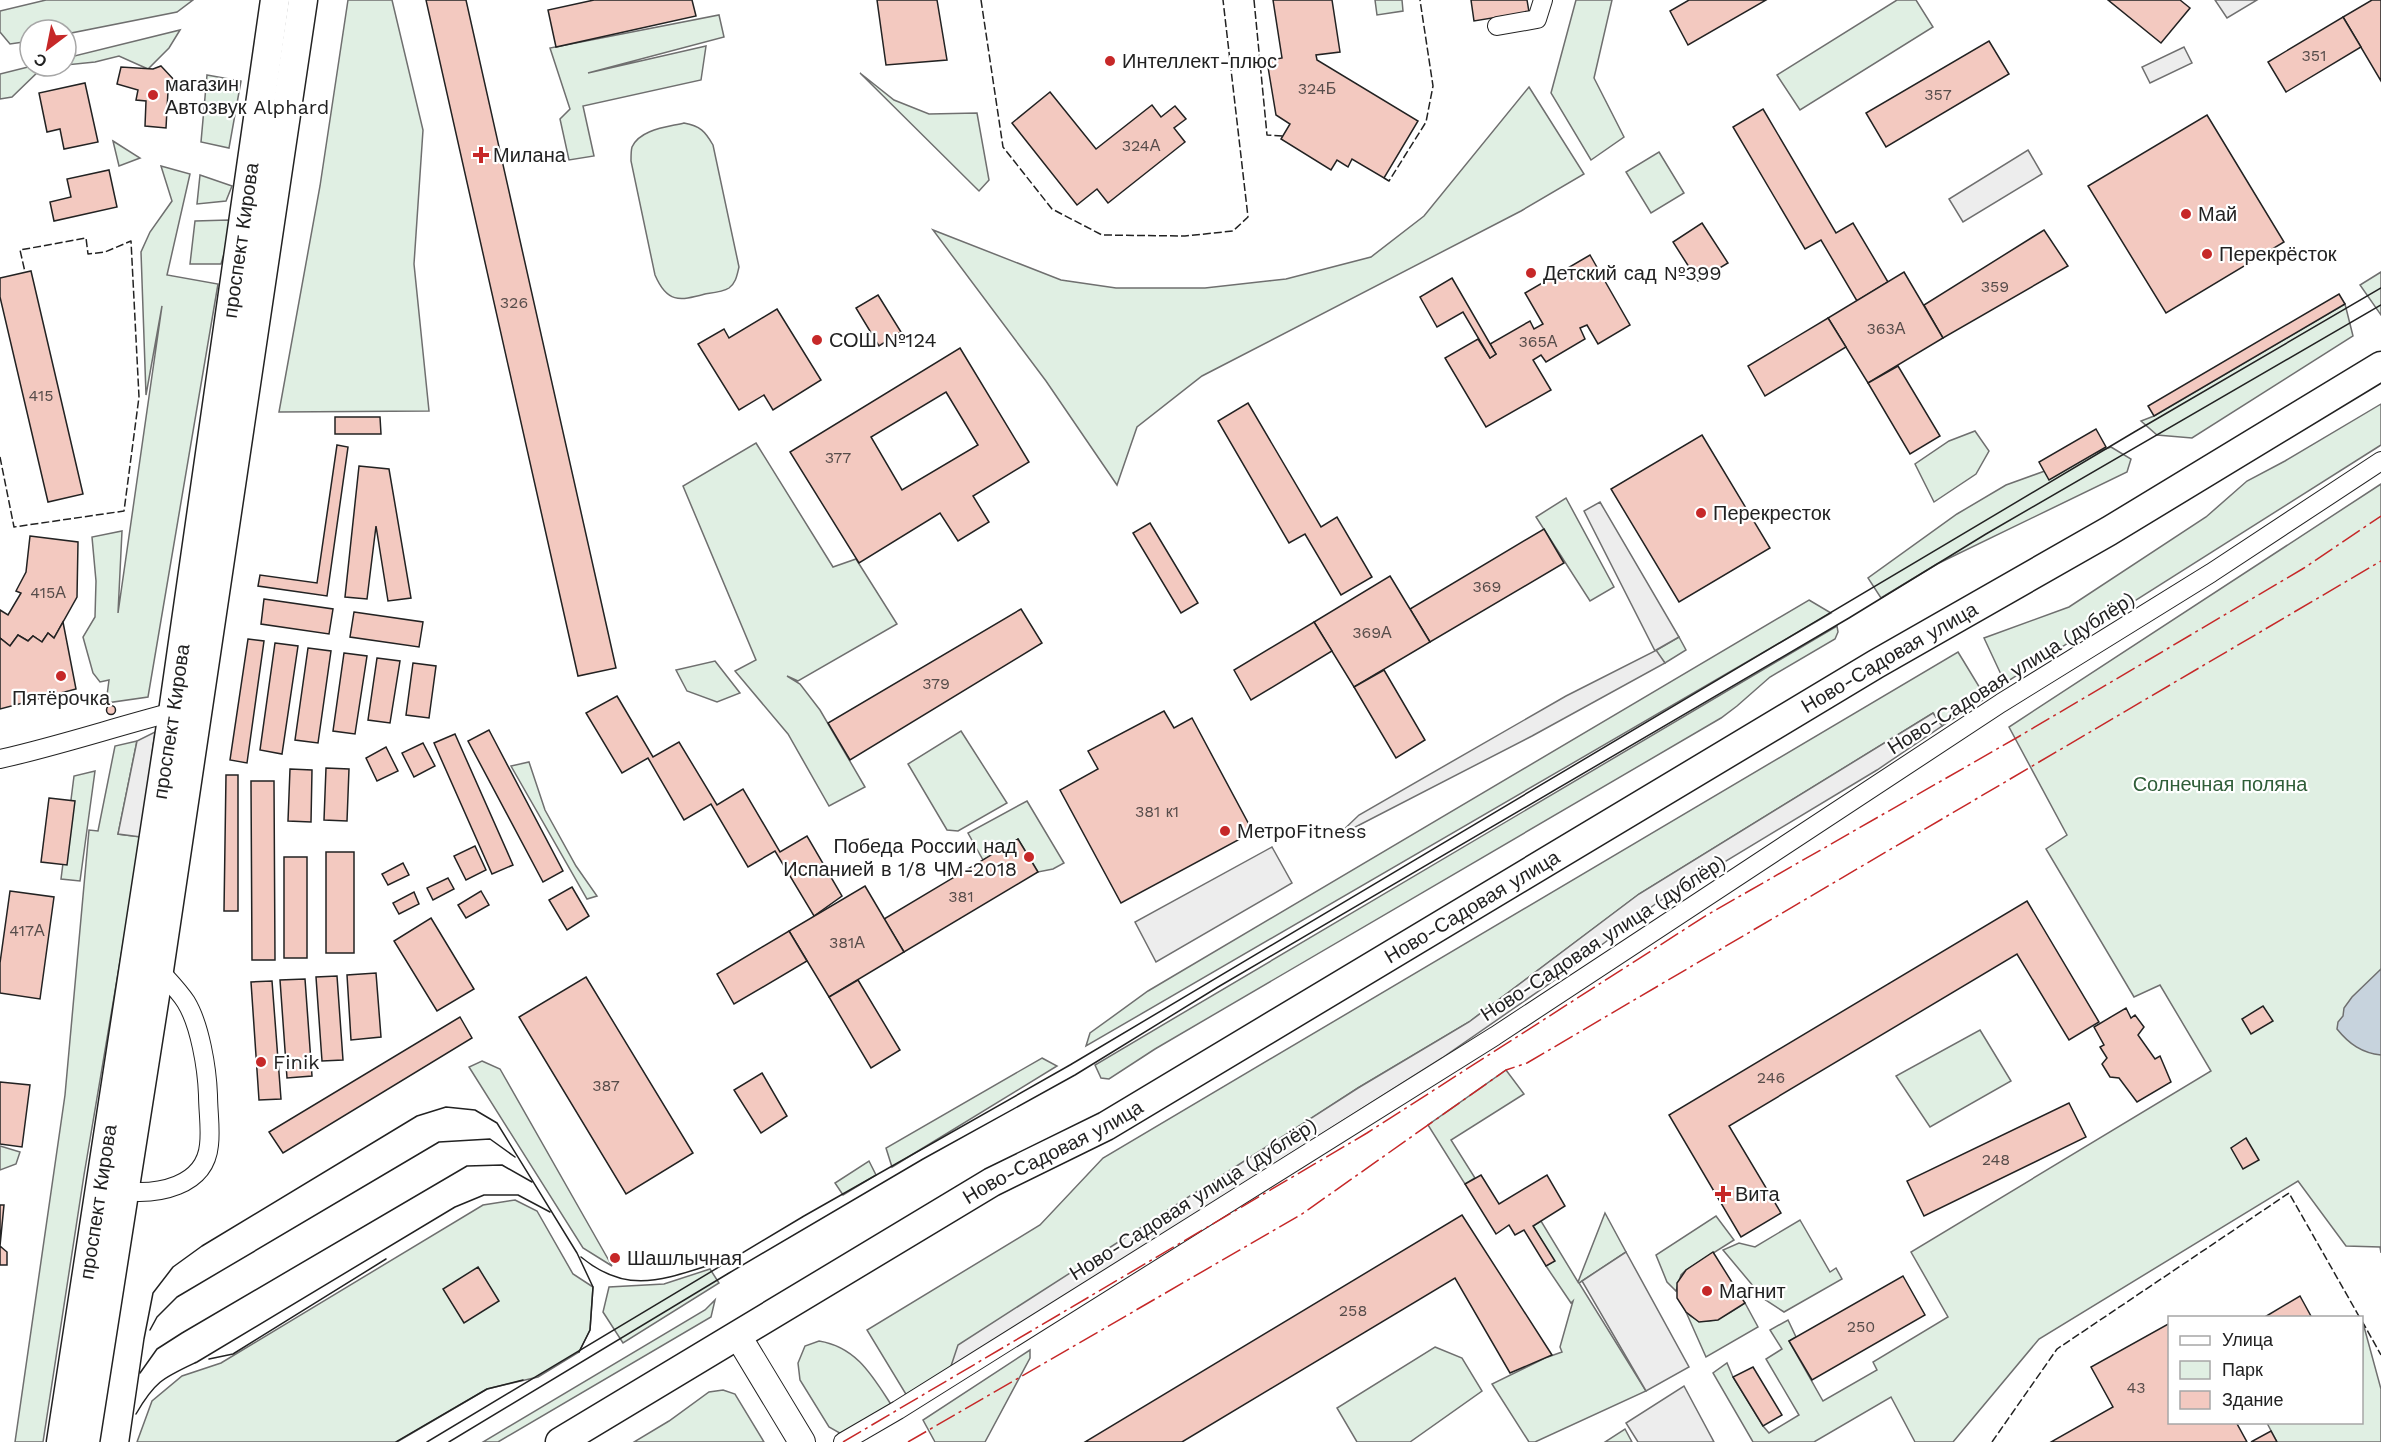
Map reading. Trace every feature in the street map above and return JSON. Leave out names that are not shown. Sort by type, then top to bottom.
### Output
[{"type":"main road","name":"проспект Кирова","points":[[85,1442],[111,1190],[173,712],[275,0]]},
{"type":"main road","name":"проспект Кирова","points":[[61,1442],[111,1190],[159,970],[303,0]]},
{"type":"main road","name":"Ново-Садовая улица","points":[[560,1442],[992,1182],[1106,1126],[1876,664],[2109,531],[2381,366]]},
{"type":"street","points":[[1497,26],[1537,19],[1543,0]]},
{"type":"street","name":"Ново-Садовая улица (дублёр)","points":[[843,1442],[898,1410],[1495,1036],[2001,703],[2211,573],[2381,461]]},
{"type":"street","points":[[0,759],[42,750],[102,730],[173,712]]},
{"type":"street","points":[[111,1190],[157,1191],[175,1187],[191,1179],[203,1164],[209,1146],[207,1066],[201,1044],[186,1002],[159,970]]},
{"type":"street","points":[[738,1336],[802,1442]]},
{"type":"green space","points":[[46,0],[193,0],[177,12],[78,32],[78,18],[18,18],[18,43],[10,44],[0,32],[0,11]]},
{"type":"green space","points":[[348,0],[392,0],[423,130],[414,264],[429,411],[279,412],[320,186]]},
{"type":"green space","points":[[1375,0],[1402,0],[1403,11],[1377,15]]},
{"type":"green space","points":[[1576,0],[1612,0],[1594,78],[1624,137],[1591,160],[1551,93]]},
{"type":"green space","points":[[1897,0],[1916,0],[1933,27],[1800,110],[1777,75]]},
{"type":"green space","points":[[719,15],[724,37],[588,73],[706,46],[701,80],[583,106],[594,156],[569,160],[560,119],[570,109],[550,48]]},
{"type":"green space","points":[[180,30],[169,48],[148,69],[119,56],[78,64],[78,55]]},
{"type":"green space","points":[[18,70],[18,78],[32,78],[12,97],[0,99],[0,74]]},
{"type":"green space","points":[[860,73],[894,100],[929,114],[977,113],[989,180],[979,191]]},
{"type":"green space","points":[[207,75],[241,81],[229,148],[201,142]]},
{"type":"green space","points":[[1529,87],[1584,174],[1521,211],[1202,376],[1137,427],[1117,485],[1046,381],[933,230],[1061,280],[1116,288],[1205,288],[1286,279],[1371,257],[1424,216]]},
{"type":"green space","points":[[684,123],[702,130],[713,145],[739,267],[735,281],[727,289],[688,298],[675,298],[664,291],[655,275],[631,158],[632,147],[641,136]]},
{"type":"green space","points":[[113,141],[140,158],[119,166]]},
{"type":"green space","points":[[1659,152],[1684,193],[1651,213],[1626,172]]},
{"type":"green space","points":[[161,166],[190,174],[167,275],[218,284],[148,697],[106,703],[109,680],[100,682],[93,673],[83,637],[95,617],[96,581],[92,537],[122,531],[118,613],[162,306],[146,395],[141,252],[150,232],[172,201]]},
{"type":"green space","points":[[200,175],[232,186],[226,201],[197,204]]},
{"type":"green space","points":[[229,220],[232,227],[221,264],[190,264],[195,221]]},
{"type":"green space","points":[[2381,272],[2381,315],[2360,285]]},
{"type":"green space","points":[[2345,304],[2353,336],[2192,438],[2157,435],[2141,421],[2154,416]]},
{"type":"green space","points":[[2381,404],[2381,445],[2005,683],[1984,638],[2069,607],[2206,517],[2247,481]]},
{"type":"green space","points":[[1975,431],[1989,451],[1976,474],[1934,502],[1915,464],[1949,441]]},
{"type":"green space","points":[[756,443],[833,567],[856,559],[897,624],[798,681],[787,676],[800,684],[820,710],[865,787],[829,806],[788,734],[735,671],[756,660],[683,486]]},
{"type":"green space","points":[[2111,447],[2131,459],[2127,472],[1937,564],[1881,598],[1868,578],[1957,514],[2006,485]]},
{"type":"green space","name":"Солнечная поляна","points":[[2381,484],[2381,1253],[2380,1247],[2346,1246],[2298,1181],[2039,1339],[1953,1442],[1915,1442],[1891,1397],[1814,1442],[1753,1442],[1713,1373],[1727,1363],[1733,1377],[1769,1433],[1799,1415],[1766,1359],[1782,1349],[1770,1330],[1788,1320],[1796,1337],[1789,1341],[1823,1401],[1877,1370],[1873,1362],[1948,1317],[1911,1252],[2211,1071],[2160,985],[2134,997],[2046,849],[2067,835],[2009,727]]},
{"type":"green space","points":[[1566,498],[1614,587],[1590,601],[1536,517]]},
{"type":"green space","points":[[1809,600],[1831,613],[1086,1046],[1090,1033],[1148,991]]},
{"type":"green space","points":[[1837,626],[1838,632],[1835,639],[1770,677],[1721,718],[1155,1049],[1109,1079],[1101,1078],[1095,1065]]},
{"type":"green space","points":[[1679,637],[1686,650],[1665,663],[1655,651]]},
{"type":"green space","points":[[1958,652],[1986,698],[1942,726],[1933,713],[1639,894],[1469,1022],[1358,1088],[1068,1277],[950,1369],[907,1396],[867,1330],[1040,1225],[1103,1158]]},
{"type":"green space","points":[[715,661],[740,693],[717,702],[687,691],[676,670]]},
{"type":"green space","points":[[961,731],[1007,803],[958,831],[947,830],[908,764]]},
{"type":"green space","points":[[137,741],[118,834],[141,837],[84,1175],[43,1442],[15,1442],[65,1095],[89,830],[98,831],[115,746]]},
{"type":"green space","points":[[529,762],[545,810],[576,866],[597,896],[587,899],[511,766]]},
{"type":"green space","points":[[95,771],[80,881],[61,879],[74,776]]},
{"type":"green space","points":[[1027,801],[1064,863],[1053,869],[1038,872],[1018,839],[983,860],[968,833]]},
{"type":"green space","points":[[1980,1030],[2011,1081],[1930,1127],[1896,1076]]},
{"type":"green space","points":[[1042,1058],[1057,1066],[892,1167],[886,1148]]},
{"type":"green space","points":[[482,1061],[500,1069],[612,1266],[583,1248],[469,1067]]},
{"type":"green space","points":[[1506,1070],[1524,1094],[1451,1140],[1475,1178],[1465,1184],[1428,1125]]},
{"type":"green space","points":[[0,1146],[20,1152],[16,1164],[0,1170]]},
{"type":"green space","points":[[869,1161],[876,1175],[843,1195],[835,1183]]},
{"type":"green space","points":[[515,1200],[537,1211],[573,1274],[593,1287],[590,1330],[579,1352],[538,1377],[487,1389],[397,1442],[137,1442],[152,1401],[182,1376],[221,1363],[483,1205]]},
{"type":"green space","points":[[1605,1213],[1626,1252],[1579,1283],[1646,1391],[1535,1442],[1529,1442],[1492,1384],[1562,1352],[1560,1347],[1573,1301],[1571,1303],[1546,1266],[1554,1261],[1533,1226],[1541,1221],[1578,1282]]},
{"type":"green space","points":[[1716,1216],[1734,1240],[1686,1270],[1681,1275],[1676,1291],[1667,1282],[1656,1255]]},
{"type":"green space","points":[[1800,1220],[1830,1272],[1836,1268],[1842,1279],[1784,1312],[1764,1299],[1723,1250],[1739,1243],[1755,1247]]},
{"type":"green space","points":[[710,1269],[719,1283],[623,1343],[603,1312],[609,1287],[664,1284]]},
{"type":"green space","points":[[715,1300],[711,1317],[498,1442],[483,1442],[705,1310]]},
{"type":"green space","points":[[1745,1303],[1758,1327],[1706,1357],[1686,1312],[1701,1321],[1716,1320]]},
{"type":"green space","points":[[2363,1323],[2381,1389],[2381,1442],[2277,1442],[2268,1424],[2363,1424]]},
{"type":"green space","points":[[819,1341],[844,1350],[863,1365],[892,1406],[843,1435],[829,1427],[800,1380],[798,1363],[805,1346]]},
{"type":"green space","points":[[1435,1347],[1462,1358],[1482,1391],[1410,1442],[1357,1442],[1337,1408]]},
{"type":"green space","points":[[1030,1350],[1030,1358],[985,1442],[935,1442],[923,1420]]},
{"type":"green space","points":[[723,1390],[735,1394],[764,1442],[634,1442],[669,1421],[709,1392]]},
{"type":"green space","points":[[1625,1429],[1632,1442],[1605,1442]]},
{"type":"shaded area","points":[[2215,0],[2257,0],[2227,18]]},
{"type":"shaded area","points":[[2184,47],[2192,63],[2150,83],[2142,67]]},
{"type":"shaded area","points":[[2028,150],[2042,174],[1963,222],[1949,199]]},
{"type":"shaded area","points":[[1600,502],[1679,637],[1656,650],[1665,663],[1532,736],[1336,837],[1359,815],[1566,696],[1655,651],[1584,511]]},
{"type":"shaded area","points":[[1933,713],[1942,726],[1877,770],[1658,902],[1562,975],[1442,1058],[950,1369],[958,1345],[1358,1088],[1469,1022],[1639,894]]},
{"type":"shaded area","points":[[155,732],[141,837],[118,834],[137,741]]},
{"type":"shaded area","points":[[1272,847],[1292,883],[1156,962],[1135,922]]},
{"type":"shaded area","points":[[2381,969],[2381,1055],[2356,1047],[2337,1029],[2344,1008],[2352,997]]},
{"type":"shaded area","points":[[1626,1252],[1689,1367],[1646,1391],[1582,1281]]},
{"type":"shaded area","points":[[1684,1386],[1714,1442],[1638,1442],[1626,1423]]},
{"type":"building","points":[[426,0],[466,0],[616,668],[578,676]]},
{"type":"building","points":[[594,0],[692,0],[696,16],[556,47],[548,10]]},
{"type":"building","points":[[877,0],[937,0],[947,60],[886,65]]},
{"type":"building","points":[[1273,0],[1332,0],[1340,52],[1316,55],[1317,60],[1418,121],[1384,178],[1352,159],[1348,167],[1337,160],[1331,170],[1281,139],[1290,124],[1276,115],[1267,61],[1282,58]]},
{"type":"building","points":[[1471,0],[1527,0],[1529,12],[1474,21]]},
{"type":"building","points":[[1689,0],[1766,0],[1688,45],[1670,11]]},
{"type":"building","points":[[2108,0],[2180,0],[2190,8],[2161,43]]},
{"type":"building","points":[[2372,0],[2381,0],[2381,81],[2343,17]]},
{"type":"building","points":[[2343,17],[2361,47],[2286,92],[2268,62]]},
{"type":"building","points":[[1989,41],[2009,74],[1886,147],[1866,113]]},
{"type":"building","name":"магазин Автозвук Alphard","points":[[161,66],[176,82],[168,91],[166,128],[145,126],[146,101],[136,100],[138,90],[117,84],[121,67],[153,69]]},
{"type":"building","points":[[85,83],[98,142],[64,149],[60,129],[47,132],[39,93]]},
{"type":"building","points":[[1050,92],[1096,149],[1152,105],[1161,117],[1175,106],[1186,119],[1174,128],[1185,142],[1108,203],[1097,189],[1077,205],[1012,123]]},
{"type":"building","points":[[1763,109],[1836,233],[1853,223],[1888,282],[1857,301],[1821,240],[1805,249],[1733,127]]},
{"type":"building","name":"Май","points":[[2207,115],[2284,242],[2166,313],[2088,186]]},
{"type":"building","points":[[109,170],[117,207],[54,221],[50,202],[71,197],[67,179]]},
{"type":"building","points":[[1702,223],[1728,263],[1698,281],[1673,242]]},
{"type":"building","points":[[2044,230],[2068,266],[1943,338],[1924,305]]},
{"type":"building","points":[[1590,255],[1630,325],[1598,344],[1587,325],[1580,328],[1585,339],[1546,362],[1541,355],[1533,360],[1551,390],[1486,427],[1445,358],[1478,339],[1490,358],[1496,354],[1490,344],[1530,321],[1534,329],[1543,324],[1525,293]]},
{"type":"building","points":[[31,271],[83,494],[48,502],[0,297],[0,278]]},
{"type":"building","points":[[1904,272],[1943,338],[1868,383],[1828,318]]},
{"type":"building","points":[[1452,278],[1496,354],[1490,358],[1463,312],[1437,327],[1420,297]]},
{"type":"building","points":[[2339,294],[2345,304],[2154,416],[2148,406]]},
{"type":"building","points":[[878,295],[901,332],[879,346],[856,308]]},
{"type":"building","points":[[777,309],[821,380],[773,410],[764,395],[739,410],[698,344],[724,329],[729,338]]},
{"type":"building","points":[[1828,318],[1846,347],[1765,396],[1748,366]]},
{"type":"building","points":[[960,348],[1029,462],[973,496],[989,522],[958,541],[940,513],[859,563],[790,452]],"holes":[[[946,392],[978,445],[902,490],[871,437]]]},
{"type":"building","points":[[1898,366],[1940,436],[1910,454],[1868,383]]},
{"type":"building","points":[[1248,403],[1321,527],[1337,517],[1372,577],[1341,595],[1305,534],[1289,543],[1218,421]]},
{"type":"building","points":[[335,417],[380,417],[381,434],[335,434]]},
{"type":"building","points":[[2096,429],[2106,447],[2049,480],[2039,462]]},
{"type":"building","points":[[1702,435],[1770,548],[1679,602],[1611,489]]},
{"type":"building","points":[[337,445],[348,447],[327,596],[258,586],[260,575],[317,583]]},
{"type":"building","points":[[359,466],[389,469],[411,598],[388,601],[376,526],[367,599],[345,597]]},
{"type":"building","points":[[1150,523],[1198,603],[1181,613],[1133,533]]},
{"type":"building","points":[[1544,529],[1564,563],[1430,642],[1410,609]]},
{"type":"building","points":[[30,536],[78,542],[77,597],[54,638],[48,633],[42,642],[33,636],[28,641],[18,635],[10,646],[0,638],[0,610],[8,615],[21,593],[16,591],[26,572]]},
{"type":"building","points":[[1390,576],[1430,642],[1354,687],[1314,622]]},
{"type":"building","points":[[264,599],[333,609],[329,634],[261,624]]},
{"type":"building","points":[[1021,609],[1042,643],[850,760],[828,723]]},
{"type":"building","points":[[354,612],[423,622],[419,647],[350,637]]},
{"type":"building","points":[[63,622],[76,689],[0,709],[0,638],[10,646],[18,635],[28,641],[33,636],[42,642],[48,633],[54,638]]},
{"type":"building","points":[[1314,622],[1332,651],[1251,700],[1234,670]]},
{"type":"building","points":[[248,639],[264,641],[247,763],[230,760]]},
{"type":"building","points":[[275,643],[298,646],[282,754],[260,750]]},
{"type":"building","points":[[308,648],[331,651],[318,743],[295,740]]},
{"type":"building","points":[[344,653],[367,656],[355,734],[333,731]]},
{"type":"building","points":[[377,658],[400,661],[390,723],[368,720]]},
{"type":"building","points":[[413,663],[436,666],[429,718],[406,715]]},
{"type":"building","points":[[1384,670],[1425,740],[1396,758],[1354,687]]},
{"type":"building","points":[[617,696],[653,757],[679,742],[717,805],[743,789],[780,852],[807,836],[842,896],[814,916],[775,851],[748,867],[711,804],[684,820],[648,758],[622,773],[586,713]]},
{"type":"building","points":[[111,706],[115,710],[111,714],[107,710]]},
{"type":"building","points":[[1164,711],[1174,728],[1192,718],[1253,832],[1121,903],[1060,790],[1098,769],[1088,751]]},
{"type":"building","points":[[489,730],[563,871],[543,882],[468,741]]},
{"type":"building","points":[[455,734],[513,865],[492,874],[434,743]]},
{"type":"building","points":[[423,743],[435,766],[414,777],[402,753]]},
{"type":"building","points":[[386,747],[398,771],[377,781],[366,758]]},
{"type":"building","points":[[326,768],[349,769],[347,821],[324,820]]},
{"type":"building","points":[[290,769],[312,770],[311,822],[288,821]]},
{"type":"building","points":[[226,775],[238,775],[238,911],[224,911]]},
{"type":"building","points":[[251,781],[274,781],[275,960],[252,960]]},
{"type":"building","points":[[49,798],[75,801],[67,865],[41,862]]},
{"type":"building","points":[[1018,839],[1038,872],[904,952],[884,919]]},
{"type":"building","points":[[475,846],[486,870],[466,880],[454,856]]},
{"type":"building","points":[[326,852],[354,852],[354,953],[326,953]]},
{"type":"building","points":[[284,857],[307,857],[307,958],[284,958]]},
{"type":"building","points":[[403,863],[409,875],[388,885],[382,874]]},
{"type":"building","points":[[448,878],[454,889],[433,900],[427,888]]},
{"type":"building","points":[[865,886],[904,952],[829,997],[789,931]]},
{"type":"building","points":[[572,887],[589,916],[567,930],[549,900]]},
{"type":"building","points":[[10,891],[54,897],[40,999],[0,993],[0,963]]},
{"type":"building","points":[[481,891],[489,905],[466,918],[458,905]]},
{"type":"building","points":[[414,892],[419,904],[399,914],[393,903]]},
{"type":"building","points":[[2027,901],[2099,1022],[2069,1040],[2017,954],[1729,1126],[1781,1213],[1741,1237],[1669,1115]]},
{"type":"building","points":[[431,918],[474,989],[437,1011],[394,941]]},
{"type":"building","points":[[789,931],[807,961],[734,1004],[717,974]]},
{"type":"building","points":[[376,973],[381,1037],[351,1040],[347,975]]},
{"type":"building","points":[[337,976],[343,1060],[322,1061],[316,977]]},
{"type":"building","points":[[586,977],[693,1153],[626,1194],[519,1017]]},
{"type":"building","points":[[305,979],[312,1076],[287,1078],[280,980]]},
{"type":"building","points":[[858,980],[900,1050],[871,1068],[829,997]]},
{"type":"building","points":[[272,981],[281,1099],[259,1100],[251,982]]},
{"type":"building","points":[[2263,1006],[2273,1021],[2251,1034],[2242,1019]]},
{"type":"building","points":[[2126,1008],[2131,1018],[2135,1015],[2144,1027],[2138,1035],[2155,1059],[2160,1056],[2171,1082],[2137,1102],[2119,1078],[2110,1077],[2102,1064],[2107,1058],[2100,1047],[2104,1045],[2094,1027]]},
{"type":"building","points":[[460,1017],[472,1038],[283,1153],[269,1132]]},
{"type":"building","points":[[762,1073],[787,1116],[761,1133],[734,1090]]},
{"type":"building","points":[[0,1082],[30,1085],[22,1147],[0,1144]]},
{"type":"building","points":[[2069,1103],[2086,1137],[1924,1216],[1907,1181]]},
{"type":"building","points":[[2246,1138],[2259,1160],[2243,1169],[2231,1148]]},
{"type":"building","points":[[1481,1175],[1499,1204],[1547,1175],[1565,1206],[1533,1226],[1555,1261],[1546,1266],[1524,1230],[1515,1235],[1509,1225],[1496,1234],[1465,1184]]},
{"type":"building","points":[[0,1205],[4,1205],[0,1246]]},
{"type":"building","points":[[1462,1215],[1552,1355],[1510,1373],[1455,1278],[1182,1442],[1085,1442]]},
{"type":"building","points":[[0,1246],[7,1252],[7,1265],[0,1265]]},
{"type":"building","points":[[1713,1252],[1745,1303],[1718,1320],[1699,1322],[1686,1312],[1677,1298],[1677,1283],[1686,1270]]},
{"type":"building","points":[[478,1267],[499,1301],[464,1323],[443,1289]]},
{"type":"building","points":[[1903,1276],[1925,1315],[1812,1380],[1789,1341]]},
{"type":"building","points":[[2300,1296],[2311,1316],[2266,1316]]},
{"type":"building","points":[[2168,1324],[2168,1424],[2237,1424],[2247,1442],[2051,1442],[2113,1407],[2091,1367]]},
{"type":"building","points":[[1753,1367],[1782,1415],[1763,1426],[1733,1377]]},
{"type":"building","points":[[2271,1431],[2277,1442],[2251,1442]]},
{"type":"tram line","points":[[427,1442],[804,1216],[1070,1065],[2136,431],[2381,288]]},
{"type":"tram line","points":[[449,1442],[729,1273],[923,1159],[1075,1075],[1218,987],[1849,618],[1986,534],[2381,305]]},
{"type":"tram line","points":[[129,1442],[153,1293],[173,1267],[202,1246],[417,1116],[446,1107],[475,1110],[497,1123],[577,1253],[593,1287],[590,1330],[579,1352]]},
{"type":"tram line","points":[[150,1330],[157,1317],[177,1297],[439,1142],[490,1139],[515,1157]]},
{"type":"tram line","points":[[140,1373],[157,1349],[182,1333],[467,1166],[502,1165],[532,1182]]},
{"type":"tram line","points":[[136,1414],[155,1387],[168,1377],[197,1362],[455,1207],[484,1195],[518,1195],[550,1212]]},
{"type":"tram line","points":[[581,1257],[598,1269],[614,1276],[645,1281],[661,1279],[713,1264]]},
{"type":"tram line","points":[[209,1359],[233,1354],[386,1259]]},
{"type":"tram line","points":[[396,1442],[487,1389],[523,1380]]},
{"type":"fence","points":[[981,0],[1003,147],[1052,209],[1102,235],[1185,236],[1233,231],[1248,217],[1223,0]]},
{"type":"fence","points":[[1254,0],[1267,135],[1283,136]]},
{"type":"fence","points":[[1384,178],[1389,181],[1426,122],[1433,86],[1420,0]]},
{"type":"fence","points":[[0,457],[14,527],[124,511],[139,397],[131,241],[105,252],[88,254],[86,238],[20,250],[25,272]]},
{"type":"fence","points":[[1992,1442],[2057,1349],[2289,1193],[2359,1316]]},
{"type":"fence","points":[[2363,1323],[2381,1355]]},
{"type":"power","points":[[843,1442],[1367,1133],[1707,915],[2018,737],[2304,568],[2381,516]]},
{"type":"power","points":[[908,1442],[1302,1214],[1506,1070],[1527,1063],[2381,561]]},
{"type":"place","name":"Интеллект-плюс","points":[[1110,61]]},
{"type":"place","name":"магазин Автозвук Alphard","points":[[153,95]]},
{"type":"place","name":"Милана","points":[[481,155]]},
{"type":"place","name":"Май","points":[[2186,214]]},
{"type":"place","name":"Перекрёсток","points":[[2207,254]]},
{"type":"place","name":"Детский сад №399","points":[[1531,273]]},
{"type":"place","name":"СОШ №124","points":[[817,340]]},
{"type":"place","name":"Перекресток","points":[[1701,513]]},
{"type":"place","name":"Пятёрочка","points":[[61,676]]},
{"type":"place","name":"МетроFitness","points":[[1225,831]]},
{"type":"place","name":"Победа России над Испанией в 1/8 ЧМ-2018","points":[[1029,857]]},
{"type":"place","name":"Finik","points":[[261,1062]]},
{"type":"place","name":"Вита","points":[[1723,1194]]},
{"type":"place","name":"Шашлычная","points":[[615,1258]]},
{"type":"place","name":"Магнит","points":[[1707,1291]]}]
